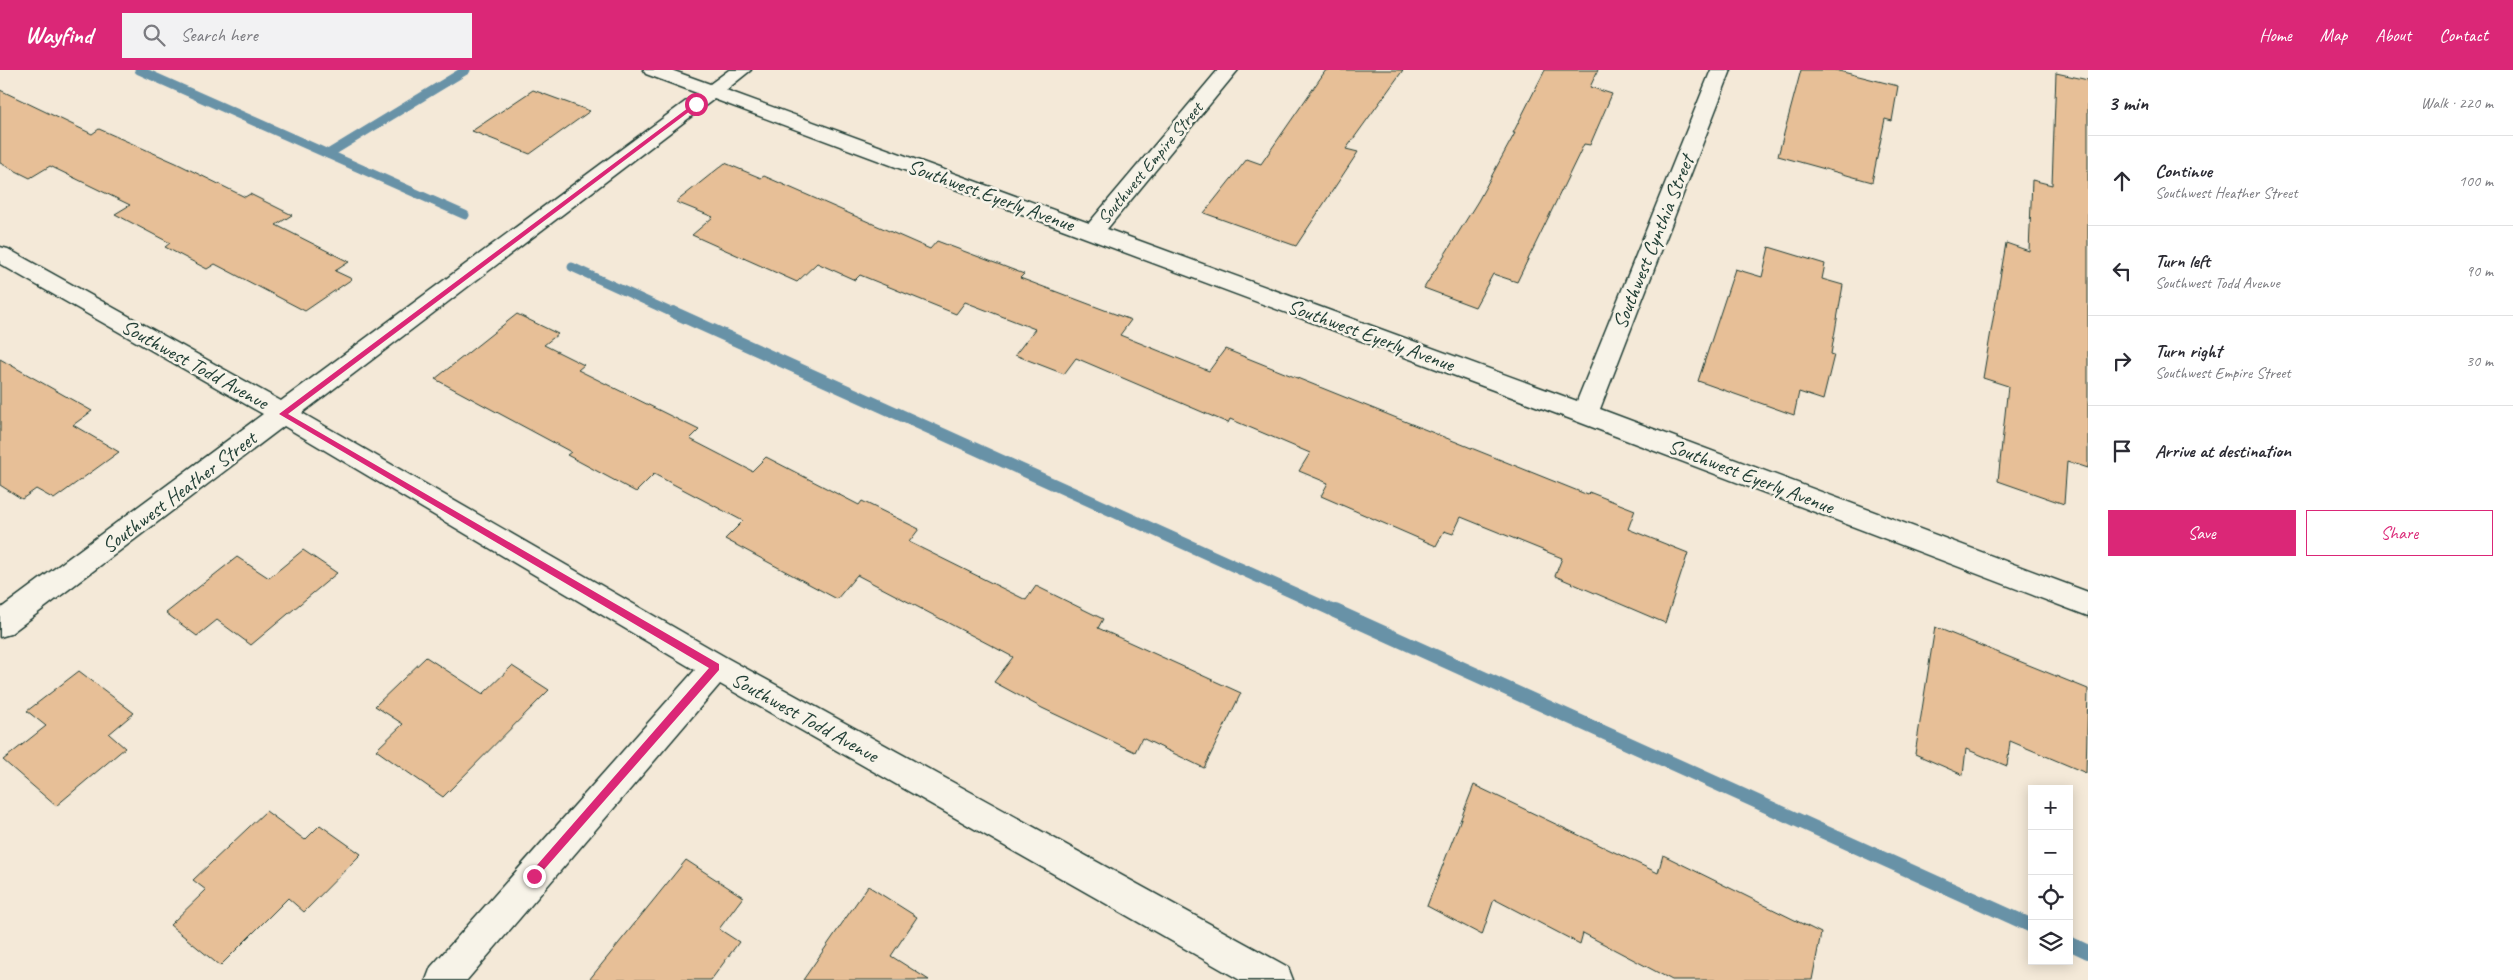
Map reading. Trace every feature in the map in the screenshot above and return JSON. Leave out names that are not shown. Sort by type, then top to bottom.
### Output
[{"type":"street","name":"Southwest Eyerly Avenue","points":[[652,70],[1585,414],[2088,604]]},
{"type":"street","name":"Southwest Heather Street","points":[[0,625],[741,70]]},
{"type":"street","name":"Southwest Empire Street","points":[[1092,233],[1228,70]]},
{"type":"street","name":"Southwest Cynthia Street","points":[[1585,414],[1721,70]]},
{"type":"street","name":"Southwest Todd Avenue","points":[[0,254],[283,414],[716,667],[1275,980]]},
{"type":"street","points":[[444,980],[716,667]]},
{"type":"building","points":[[1326,70],[1403,70],[1346,149],[1358,152],[1296,246],[1204,213],[1247,159],[1261,164]]},
{"type":"building","points":[[1545,70],[1598,70],[1590,87],[1612,94],[1590,145],[1584,144],[1517,282],[1493,274],[1475,307],[1424,288],[1478,201],[1515,133],[1513,133]]},
{"type":"building","points":[[1801,70],[1835,70],[1898,86],[1892,121],[1885,119],[1872,182],[1778,156]]},
{"type":"building","points":[[2056,73],[2088,80],[2088,468],[2067,461],[2064,504],[1998,481],[2008,386],[1983,378],[2006,243],[2029,251],[2032,180],[2052,185]]},
{"type":"building","points":[[0,90],[92,134],[99,129],[176,163],[245,197],[250,194],[292,215],[276,225],[349,262],[335,271],[352,279],[305,311],[215,264],[207,269],[165,247],[170,243],[115,214],[130,205],[50,166],[30,178],[0,163]]},
{"type":"building","points":[[533,90],[590,111],[530,154],[472,131]]},
{"type":"building","points":[[725,163],[761,178],[764,176],[930,249],[937,241],[1024,274],[1020,278],[1131,320],[1120,335],[1209,371],[1225,349],[1588,495],[1589,492],[1635,510],[1628,529],[1688,553],[1665,623],[1555,576],[1562,558],[1461,517],[1453,534],[1444,531],[1436,546],[1321,496],[1328,483],[1299,471],[1310,453],[1230,419],[1228,423],[1076,358],[1064,374],[1015,355],[1035,329],[965,302],[956,314],[860,275],[855,280],[817,263],[797,282],[692,235],[713,217],[676,202]]},
{"type":"building","points":[[1769,247],[1825,264],[1822,279],[1843,285],[1831,354],[1834,355],[1823,400],[1799,392],[1794,415],[1698,381],[1735,269],[1762,277]]},
{"type":"building","points":[[517,314],[558,334],[544,345],[584,365],[578,370],[699,430],[690,439],[752,471],[766,457],[859,505],[862,501],[919,529],[909,542],[1026,600],[1036,586],[1103,619],[1098,628],[1241,693],[1204,768],[1142,738],[1135,752],[1042,708],[994,682],[1013,657],[857,575],[837,599],[725,539],[743,521],[654,474],[636,492],[567,455],[571,452],[435,379]]},
{"type":"building","points":[[0,359],[92,411],[73,425],[119,452],[54,499],[36,489],[22,499],[0,485]]},
{"type":"building","points":[[303,550],[337,573],[251,645],[217,620],[197,636],[166,613],[237,557],[269,578]]},
{"type":"building","points":[[1935,627],[2088,689],[2086,773],[2010,741],[2007,766],[1966,749],[1963,775],[1915,754]]},
{"type":"building","points":[[426,657],[483,694],[512,666],[549,690],[443,797],[376,750],[403,724],[375,706]]},
{"type":"building","points":[[79,671],[134,713],[109,734],[125,748],[56,806],[3,760],[46,726],[27,711]]},
{"type":"building","points":[[1474,785],[1658,873],[1663,855],[1821,933],[1812,980],[1672,980],[1583,933],[1580,944],[1494,899],[1482,935],[1427,906]]},
{"type":"building","points":[[266,811],[305,840],[320,825],[361,854],[304,912],[288,898],[220,966],[170,925],[206,890],[193,880]]},
{"type":"building","points":[[686,860],[743,897],[719,929],[739,942],[711,980],[589,980]]},
{"type":"building","points":[[868,886],[917,917],[891,956],[929,980],[803,980]]},
{"type":"waterway","points":[[139,70],[465,215]]},
{"type":"waterway","points":[[328,154],[466,70]]},
{"type":"waterway","points":[[572,267],[675,314]]},
{"type":"waterway","points":[[673,312],[1338,613]]},
{"type":"waterway","points":[[1335,611],[2028,924]]},
{"type":"waterway","points":[[2073,945],[2088,952]]},
{"type":"route","points":[[534,876],[716,667],[283,414],[696,104]]}]
